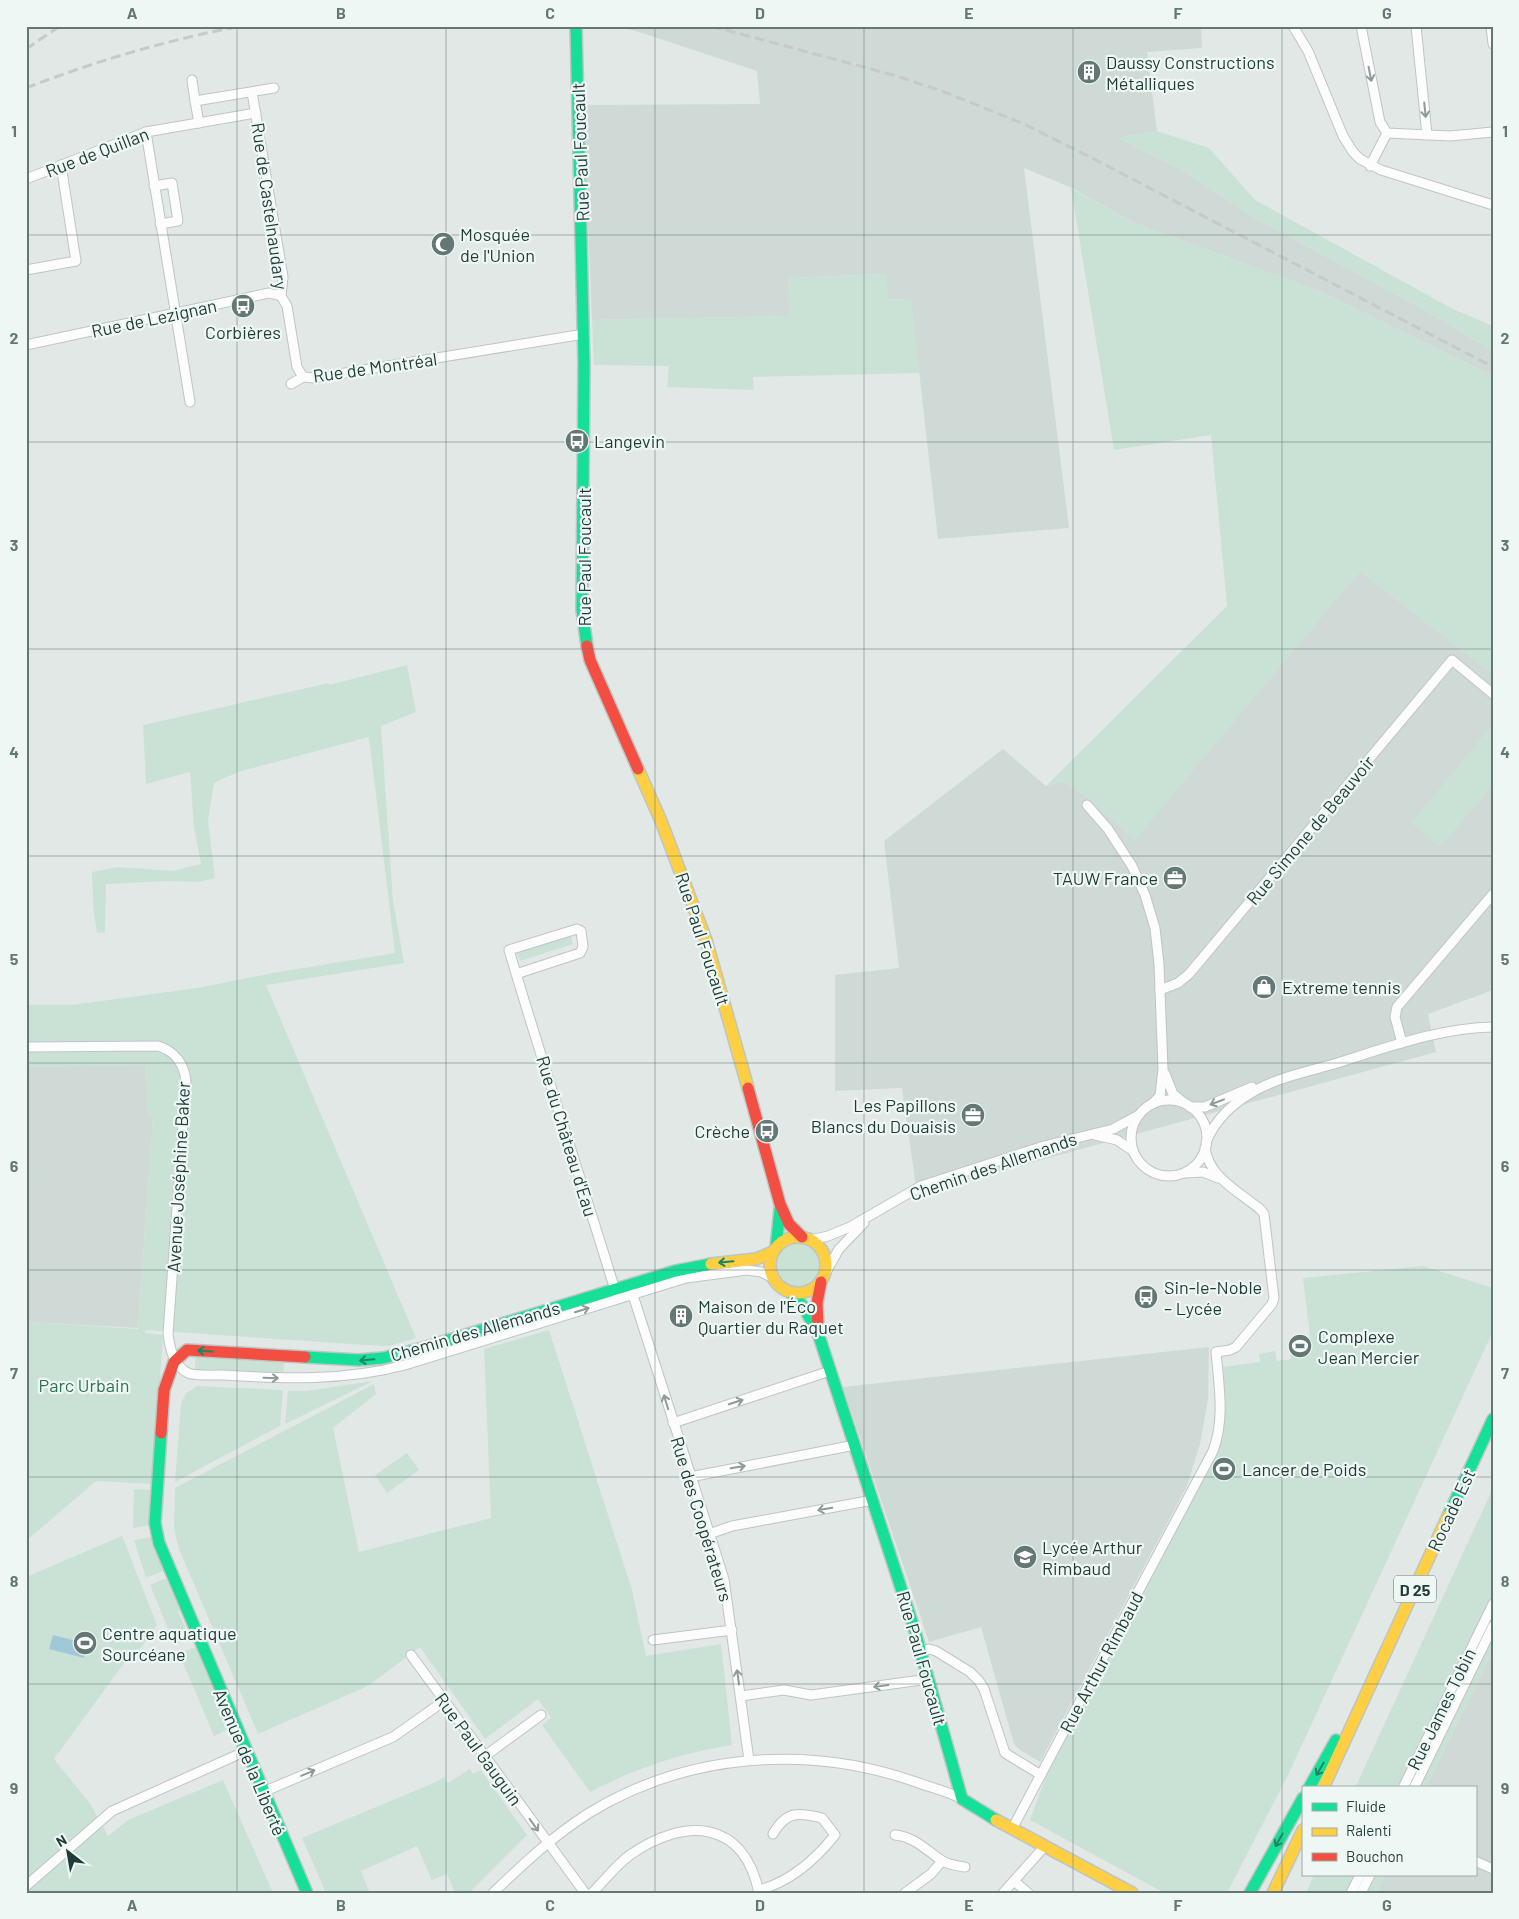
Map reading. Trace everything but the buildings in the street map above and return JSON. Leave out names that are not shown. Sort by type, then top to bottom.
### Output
[{"type":"street","name":"Rue Paul Foucault","points":[[576,26],[584,334],[582,610],[585,642],[593,666],[669,841],[706,940],[780,1204],[789,1224],[806,1239]]},
{"type":"street","points":[[1292,26],[1308,51],[1346,142],[1356,155],[1370,166],[1493,205]]},
{"type":"street","points":[[1361,26],[1380,122],[1387,133]]},
{"type":"street","points":[[1416,26],[1427,135]]},
{"type":"street","points":[[1491,26],[1493,44]]},
{"type":"street","points":[[192,80],[199,123]]},
{"type":"street","points":[[195,101],[274,88]]},
{"type":"street","name":"Rue de Castelnaudary","points":[[252,92],[283,277],[281,296],[287,306],[297,367],[303,377]]},
{"type":"street","name":"Rue de Quillan","points":[[26,179],[146,132],[256,113]]},
{"type":"street","points":[[146,132],[190,402]]},
{"type":"street","points":[[1387,133],[1450,136],[1493,132]]},
{"type":"street","points":[[1370,166],[1387,133]]},
{"type":"street","points":[[26,270],[76,261],[61,165]]},
{"type":"street","points":[[154,186],[172,183],[178,221],[160,224]]},
{"type":"street","name":"Rue de Lezignan","points":[[26,345],[269,293],[281,296]]},
{"type":"street","name":"Rue de Montréal","points":[[291,384],[303,377],[314,378],[584,334]]},
{"type":"street","name":"Rue Simone de Beauvoir","points":[[1160,990],[1178,983],[1189,974],[1452,660],[1493,694]]},
{"type":"street","points":[[1087,805],[1100,818],[1132,866],[1145,895],[1157,942],[1163,1069],[1160,1096],[1139,1115],[1132,1130],[1133,1151],[1141,1164],[1151,1171],[1168,1176],[1203,1172],[1227,1183]]},
{"type":"street","points":[[1402,1043],[1395,1014],[1398,1007],[1493,894]]},
{"type":"street","name":"Rue du Château d'Eau","points":[[516,974],[580,953],[583,947],[581,931],[577,929],[509,950],[516,974],[616,1294]]},
{"type":"street","points":[[1152,1104],[1168,1100],[1188,1106],[1205,1107],[1256,1086],[1402,1043],[1454,1030],[1493,1027]]},
{"type":"street","name":"Avenue Joséphine Baker","points":[[26,1047],[158,1046],[175,1055],[183,1067],[186,1081],[168,1334],[174,1362]]},
{"type":"street","points":[[1163,1069],[1173,1094],[1198,1115],[1204,1125],[1208,1162],[1227,1183]]},
{"type":"street","points":[[1180,1174],[1196,1164],[1214,1125],[1224,1112],[1250,1094],[1276,1081]]},
{"type":"street","name":"Chemin des Allemands","points":[[806,1239],[843,1230],[921,1186],[1044,1146],[1113,1129],[1139,1115]]},
{"type":"street","name":"Chemin des Allemands","points":[[1085,1135],[1112,1138],[1133,1151]]},
{"type":"street","name":"Rue Arthur Rimbaud","points":[[1012,1829],[1213,1451],[1220,1421],[1216,1352],[1236,1347],[1272,1304],[1274,1298],[1264,1214],[1262,1210],[1227,1183]]},
{"type":"street","name":"Rue Paul Foucault","points":[[774,1250],[779,1224],[780,1204]]},
{"type":"street","name":"Chemin des Allemands","points":[[823,1277],[844,1244],[876,1213]]},
{"type":"street","points":[[789,1239],[806,1239],[817,1244],[824,1253],[826,1261],[823,1277],[816,1288],[806,1293],[790,1292],[780,1288],[772,1278],[770,1265],[774,1250],[789,1239]]},
{"type":"street","name":"Chemin des Allemands","points":[[616,1294],[383,1358],[353,1360],[187,1350],[174,1362],[190,1374],[286,1379],[359,1374],[405,1365],[631,1289],[692,1266],[756,1259],[774,1250]]},
{"type":"street","name":"Chemin des Allemands","points":[[631,1289],[686,1278],[752,1270],[764,1273],[772,1278]]},
{"type":"street","name":"Rue Paul Foucault","points":[[818,1333],[817,1303],[823,1277]]},
{"type":"street","name":"Rue des Coopérateurs","points":[[631,1289],[725,1585],[749,1760]]},
{"type":"street","name":"Rue Paul Foucault","points":[[790,1292],[803,1306],[818,1333],[921,1651],[962,1799]]},
{"type":"street","name":"Avenue de la Liberté","points":[[174,1362],[164,1390],[157,1488],[156,1530],[162,1554],[307,1893]]},
{"type":"street","points":[[673,1423],[830,1371]]},
{"type":"street","name":"Rocade Est","points":[[1323,1786],[1493,1419]]},
{"type":"street","points":[[690,1477],[854,1445]]},
{"type":"street","points":[[709,1534],[732,1526],[873,1500]]},
{"type":"street","name":"Rue James Tobin","points":[[1404,1786],[1493,1604]]},
{"type":"street","name":"Rue James Tobin","points":[[1415,1786],[1493,1626]]},
{"type":"street","points":[[653,1640],[732,1630]]},
{"type":"street","points":[[921,1651],[929,1649],[936,1651],[976,1678],[984,1689],[1005,1754],[1041,1775]]},
{"type":"street","name":"Rue Paul Gauguin","points":[[412,1655],[585,1893]]},
{"type":"street","points":[[741,1696],[784,1690],[811,1696],[929,1679]]},
{"type":"street","name":"Rocade Est","points":[[1310,1786],[1372,1682]]},
{"type":"street","points":[[263,1792],[396,1735],[444,1701]]},
{"type":"street","points":[[485,1756],[541,1715]]},
{"type":"street","points":[[26,1886],[114,1810],[246,1751]]},
{"type":"street","points":[[493,1893],[547,1842],[601,1806],[641,1787],[692,1770],[749,1760],[798,1759],[849,1764],[895,1774],[949,1792],[1012,1829],[1132,1893]]},
{"type":"street","points":[[1250,1893],[1302,1800]]},
{"type":"street","points":[[592,1893],[624,1860],[645,1846],[678,1832],[700,1829],[719,1835],[739,1850],[752,1869],[759,1891],[777,1884],[800,1870],[818,1855],[835,1835],[822,1818],[797,1814],[785,1818],[773,1834]]},
{"type":"street","points":[[1273,1893],[1302,1832]]},
{"type":"street","points":[[895,1835],[906,1836],[942,1861],[965,1867]]},
{"type":"street","points":[[1003,1893],[1045,1846]]},
{"type":"street","points":[[1476,1860],[1493,1869]]},
{"type":"street","points":[[905,1893],[931,1874],[942,1861]]},
{"type":"street","points":[[1351,1893],[1360,1876]]},
{"type":"street","points":[[1361,1893],[1370,1876]]},
{"type":"street","points":[[1014,1881],[1028,1893]]},
{"type":"shaded area","points":[[614,26],[1201,26],[1202,48],[1147,52],[1157,131],[1118,138],[1180,169],[1255,218],[1425,310],[1493,351],[1493,376],[1319,291],[1132,222],[1072,188],[1024,168],[1069,528],[938,539],[911,300],[888,299],[885,274],[788,278],[790,316],[592,320],[583,105],[760,104],[757,71],[636,31]]},
{"type":"shaded area","points":[[1360,571],[1493,674],[1493,990],[1428,1014],[1436,1052],[917,1194],[902,1088],[835,1091],[835,975],[899,968],[884,841],[1003,749],[1046,786],[1064,781],[1090,799],[1134,840]]},
{"type":"shaded area","points":[[146,1065],[148,1116],[153,1117],[138,1328],[26,1322],[26,1067]]},
{"type":"shaded area","name":"Lycée Arthur Rimbaud","points":[[1209,1347],[1208,1400],[1200,1444],[1187,1486],[1040,1762],[1020,1750],[1014,1744],[981,1627],[929,1642],[843,1387]]},
{"type":"shaded area","points":[[1493,1651],[1493,1893],[1376,1893],[1384,1876],[1476,1876],[1476,1786],[1426,1786]]},
{"type":"green space","points":[[1157,131],[1209,148],[1255,200],[1453,309],[1493,326],[1493,351],[1425,310],[1255,218],[1180,169],[1117,138]]},
{"type":"green space","points":[[1071,188],[1132,222],[1319,291],[1493,376],[1493,674],[1360,571],[1134,841],[1090,799],[1064,781],[1046,786],[1227,606],[1211,435],[1114,450]]},
{"type":"green space","points":[[886,274],[888,299],[911,300],[920,373],[753,377],[754,390],[667,387],[669,366],[594,365],[592,320],[789,316],[788,278]]},
{"type":"green space","name":"Parc Urbain","points":[[407,665],[416,712],[381,726],[393,901],[404,963],[266,985],[416,1338],[389,1346],[145,1330],[145,1333],[163,1335],[153,1484],[96,1481],[26,1541],[26,1322],[138,1329],[153,1117],[148,1117],[146,1065],[26,1067],[26,1005],[72,1005],[197,988],[273,973],[395,953],[369,737],[238,772],[214,783],[208,821],[215,878],[199,882],[168,881],[106,884],[105,932],[97,933],[93,907],[92,872],[118,867],[173,871],[201,864],[194,828],[190,772],[146,784],[143,725],[329,683],[329,685]]},
{"type":"green space","points":[[1493,724],[1493,786],[1440,847],[1411,823]]},
{"type":"green space","points":[[570,934],[573,944],[520,961],[516,951]]},
{"type":"green space","points":[[802,1244],[810,1247],[816,1253],[819,1265],[816,1277],[810,1283],[794,1286],[786,1283],[780,1277],[777,1261],[780,1253],[786,1247]]},
{"type":"green space","points":[[1423,1266],[1493,1288],[1493,1331],[1288,1775],[1227,1893],[1167,1893],[1030,1820],[1047,1774],[1215,1457],[1224,1423],[1222,1367],[1260,1362],[1259,1354],[1275,1351],[1277,1361],[1291,1359],[1289,1339],[1310,1337],[1303,1278]]},
{"type":"green space","points":[[549,1330],[632,1590],[646,1656],[721,1644],[732,1745],[677,1757],[624,1776],[590,1792],[542,1725],[551,1718],[538,1699],[485,1739],[420,1647],[368,1686],[258,1734],[179,1549],[174,1529],[175,1488],[374,1384],[376,1394],[333,1428],[359,1552],[491,1518],[484,1349]]},
{"type":"green space","points":[[196,1357],[284,1363],[283,1376],[195,1370]]},
{"type":"green space","points":[[373,1381],[285,1424],[288,1391],[307,1391]]},
{"type":"green space","points":[[197,1386],[283,1390],[280,1426],[175,1482],[181,1404],[186,1393]]},
{"type":"green space","points":[[407,1453],[419,1470],[387,1493],[375,1475]]},
{"type":"green space","points":[[1493,1488],[1493,1651],[1426,1786],[1356,1786]]},
{"type":"green space","points":[[134,1489],[152,1490],[151,1525],[133,1528]]},
{"type":"green space","points":[[122,1536],[157,1625],[146,1636],[148,1638],[139,1650],[137,1649],[127,1659],[54,1759],[91,1805],[108,1836],[128,1820],[223,1780],[273,1893],[26,1893],[26,1577]]},
{"type":"green space","points":[[152,1537],[163,1571],[146,1578],[134,1540]]},
{"type":"green space","points":[[166,1578],[190,1639],[175,1645],[150,1585]]},
{"type":"green space","points":[[196,1647],[231,1728],[214,1736],[179,1653]]},
{"type":"green space","points":[[470,1769],[473,1774],[481,1770],[527,1835],[469,1893],[455,1893],[447,1874],[432,1880],[417,1846],[361,1871],[370,1893],[326,1893],[302,1838],[444,1777],[448,1783]]},
{"type":"green space","points":[[1314,1876],[1384,1876],[1376,1893],[1306,1893]]},
{"type":"water","points":[[53,1635],[88,1644],[84,1658],[49,1649]]},
{"type":"railway","points":[[26,49],[60,26]]},
{"type":"railway","points":[[26,88],[132,52],[241,26]]},
{"type":"railway","points":[[711,26],[897,76],[947,93],[1024,124],[1493,367]]},
{"type":"traffic: fast","points":[[576,26],[584,365],[582,610],[587,646]]},
{"type":"traffic: fast","points":[[776,1248],[780,1209]]},
{"type":"traffic: fast","points":[[305,1357],[359,1360],[383,1358],[423,1348],[675,1271],[711,1264]]},
{"type":"traffic: fast","points":[[790,1292],[803,1306],[818,1333],[914,1628],[962,1799],[996,1820]]},
{"type":"traffic: fast","points":[[1448,1516],[1493,1419]]},
{"type":"traffic: fast","points":[[161,1433],[155,1523],[159,1543],[307,1893]]},
{"type":"traffic: fast","points":[[1310,1786],[1336,1740]]},
{"type":"traffic: fast","points":[[1250,1893],[1302,1800]]},
{"type":"traffic: slow","points":[[638,769],[661,821],[706,940],[748,1088]]},
{"type":"traffic: slow","points":[[792,1237],[804,1237],[818,1245],[826,1259],[826,1265],[824,1276],[818,1285],[804,1293],[792,1293],[782,1288],[775,1281],[770,1271],[770,1259],[775,1249],[782,1242],[792,1237]]},
{"type":"traffic: slow","points":[[711,1264],[756,1259],[773,1252]]},
{"type":"traffic: slow","points":[[1324,1786],[1448,1516]]},
{"type":"traffic: slow","points":[[996,1820],[1132,1893]]},
{"type":"traffic: slow","points":[[1273,1893],[1302,1832]]},
{"type":"traffic: jam","points":[[587,646],[590,660],[638,769]]},
{"type":"traffic: jam","points":[[748,1088],[780,1204],[789,1224],[802,1237]]},
{"type":"traffic: jam","points":[[818,1328],[817,1303],[821,1282]]},
{"type":"traffic: jam","points":[[161,1433],[164,1390],[174,1362],[187,1350],[305,1357]]},
{"type":"place","name":"Daussy Constructions Métalliques","points":[[1089,72]]},
{"type":"place","name":"Mosquée de l'Union","points":[[443,244]]},
{"type":"place","name":"Corbières","points":[[243,306]]},
{"type":"place","name":"Langevin","points":[[577,441]]},
{"type":"place","name":"TAUW France","points":[[1175,878]]},
{"type":"place","name":"Extreme tennis","points":[[1264,987]]},
{"type":"place","name":"Les Papillons Blancs du Douaisis","points":[[973,1115]]},
{"type":"place","name":"Crèche","points":[[767,1131]]},
{"type":"place","name":"Sin-le-Noble – Lycée","points":[[1146,1297]]},
{"type":"place","name":"Maison de l'Éco Quartier du Raquet","points":[[681,1316]]},
{"type":"place","name":"Complexe Jean Mercier","points":[[1300,1346]]},
{"type":"place","name":"Lancer de Poids","points":[[1224,1469]]},
{"type":"place","name":"Lycée Arthur Rimbaud","points":[[1025,1557]]},
{"type":"place","name":"Centre aquatique Sourcéane","points":[[85,1643]]}]
